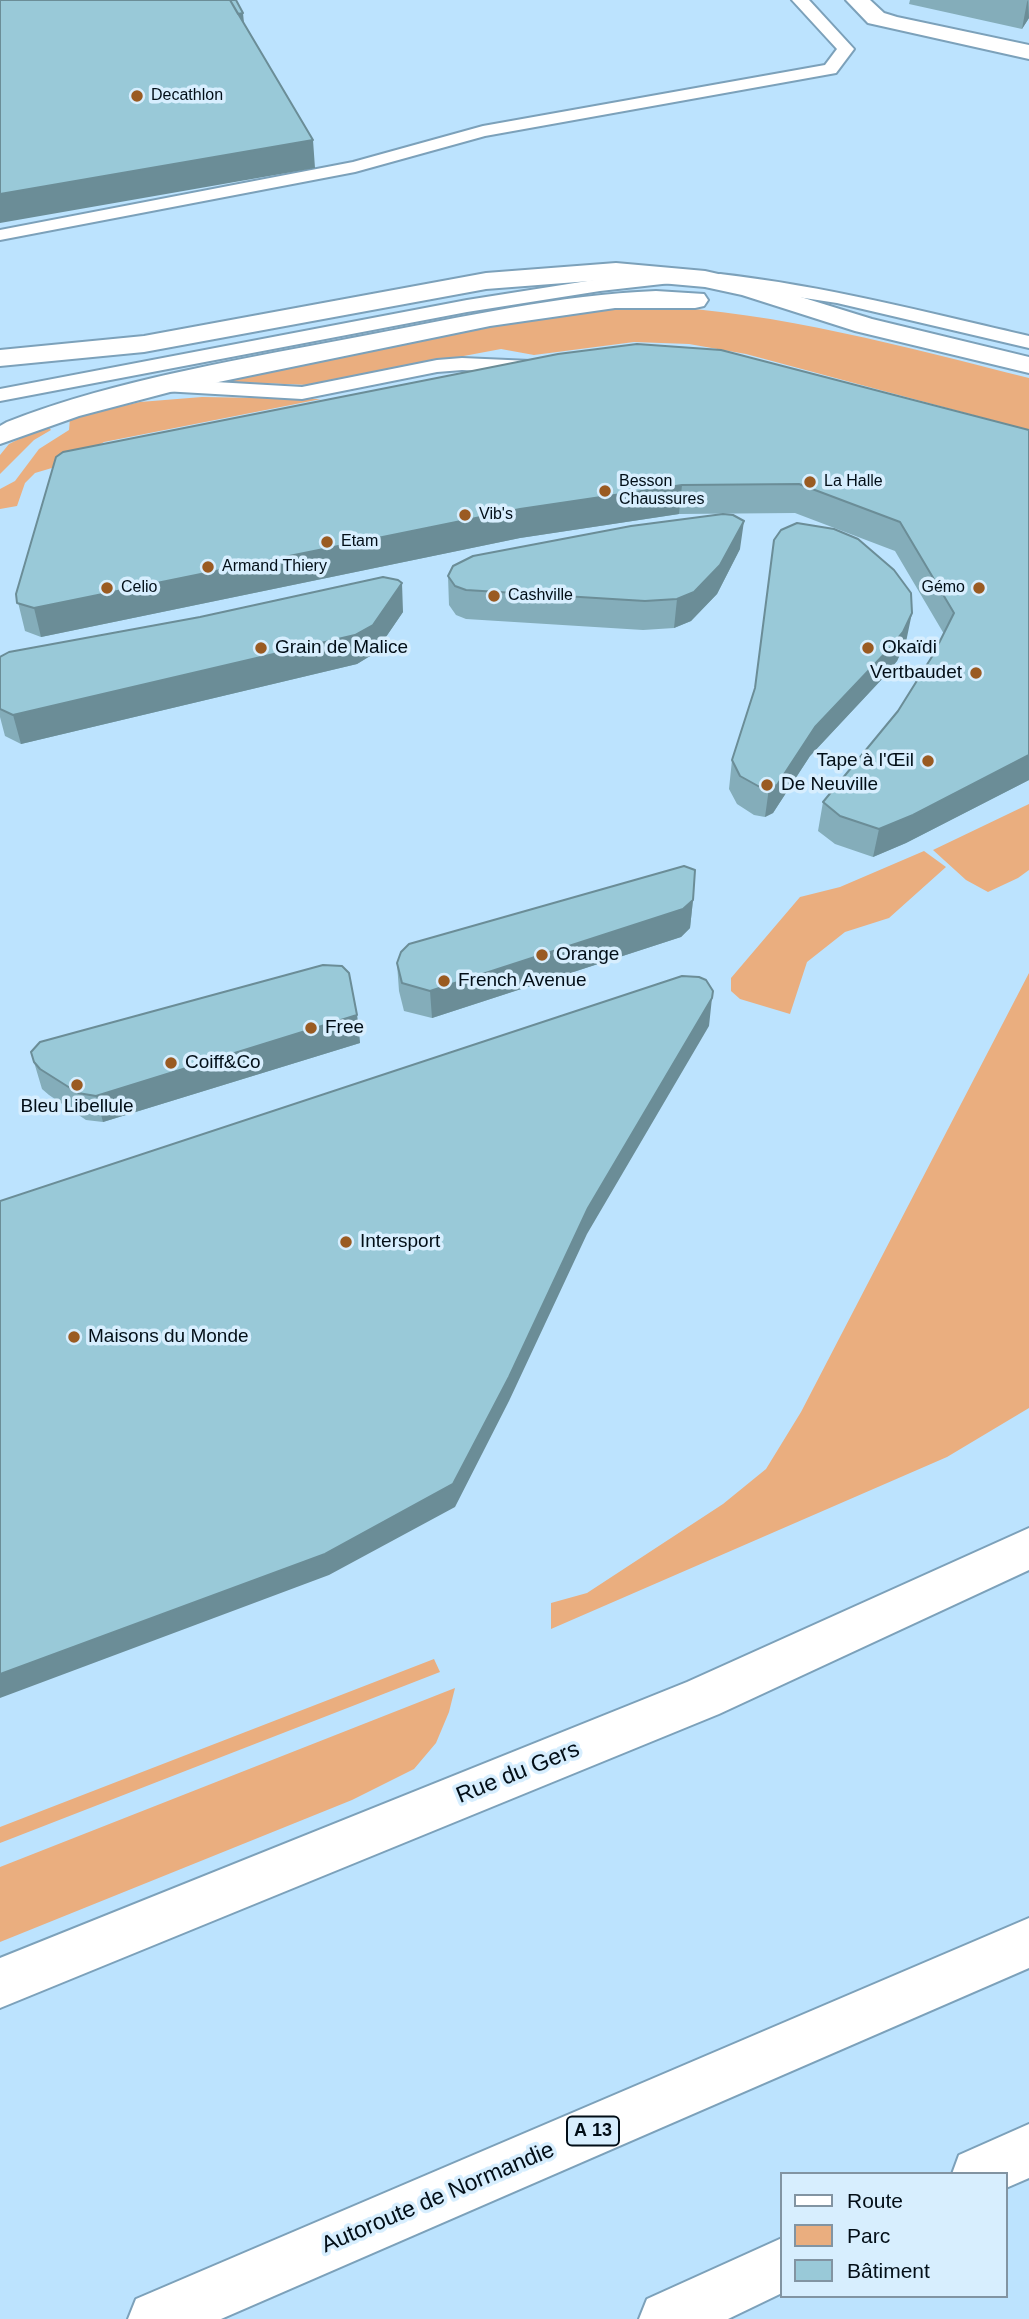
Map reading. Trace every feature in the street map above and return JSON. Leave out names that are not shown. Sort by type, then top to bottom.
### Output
[{"type":"main road","points":[[857,0],[876,18],[892,23],[1029,52]]},
{"type":"main road","points":[[0,358],[144,344],[486,281],[615,271],[705,279],[749,289],[863,325],[1029,365]]},
{"type":"main road","points":[[0,436],[60,411],[163,385],[477,322],[628,299],[728,303],[863,325]]},
{"type":"main road","name":"Rue du Gers","points":[[0,1983],[703,1698],[1029,1548]]},
{"type":"main road","name":"Autoroute de Normandie","points":[[156,2319],[1029,1943]]},
{"type":"main road","points":[[982,2172],[1029,2150]]},
{"type":"main road","points":[[667,2319],[780,2266]]},
{"type":"lane","points":[[0,235],[367,165],[483,131],[830,69],[846,49],[800,0]]},
{"type":"lane","points":[[0,395],[548,293],[640,280],[705,279],[813,291],[1029,342]]},
{"type":"lane","points":[[163,385],[302,393],[437,366],[462,364],[519,369],[548,365]]},
{"type":"green space","points":[[651,306],[747,315],[794,323],[889,343],[1029,378],[1029,430],[746,354],[689,344],[634,342],[534,355],[501,349],[309,385],[212,381],[485,326]]},
{"type":"green space","points":[[202,397],[321,399],[104,442],[72,462],[35,473],[25,483],[17,506],[0,509],[0,489],[15,481],[39,449],[69,430],[70,418],[140,402]]},
{"type":"green space","points":[[47,425],[51,430],[34,440],[0,474],[0,455],[9,444]]},
{"type":"green space","points":[[1029,804],[1029,870],[1018,878],[988,892],[966,880],[933,850]]},
{"type":"green space","points":[[924,851],[946,867],[889,918],[845,932],[807,962],[790,1014],[740,999],[731,991],[731,978],[800,897],[840,887]]},
{"type":"green space","points":[[1029,973],[1029,1408],[947,1457],[551,1629],[551,1603],[587,1593],[723,1504],[766,1469],[801,1412]]},
{"type":"green space","points":[[434,1659],[440,1672],[0,1843],[0,1827]]},
{"type":"green space","points":[[455,1688],[449,1712],[436,1743],[414,1769],[352,1800],[0,1942],[0,1867]]},
{"type":"building","name":"Decathlon","points":[[0,0],[230,0],[313,140],[0,194]]},
{"type":"building","points":[[230,0],[236,0],[243,13],[238,14]]},
{"type":"building","points":[[637,344],[721,350],[1029,430],[1029,755],[913,815],[879,829],[840,816],[823,802],[898,711],[933,655],[954,613],[900,522],[799,484],[682,485],[520,509],[34,608],[17,603],[16,594],[56,457],[63,452],[558,354]]},
{"type":"building","points":[[733,515],[744,521],[720,565],[694,592],[677,599],[645,601],[466,590],[455,586],[448,576],[453,566],[473,556],[631,526]]},
{"type":"building","points":[[797,523],[834,529],[858,539],[894,570],[911,593],[912,613],[903,632],[815,727],[777,785],[769,788],[758,786],[740,776],[732,760],[755,688],[774,540],[781,530]]},
{"type":"building","points":[[383,577],[402,583],[373,625],[355,635],[13,715],[0,709],[0,657],[9,652],[200,617]]},
{"type":"building","points":[[684,866],[695,870],[693,900],[683,909],[430,991],[402,983],[397,963],[401,952],[409,944]]},
{"type":"building","points":[[323,965],[342,966],[349,973],[357,1015],[96,1096],[78,1093],[40,1069],[34,1062],[31,1052],[40,1042]]},
{"type":"building","points":[[682,976],[706,980],[713,991],[712,998],[588,1208],[509,1377],[453,1484],[325,1554],[0,1674],[0,1201]]},
{"type":"place","name":"Decathlon","points":[[137,96]]},
{"type":"place","name":"La Halle","points":[[810,482]]},
{"type":"place","name":"Besson Chaussures","points":[[605,491]]},
{"type":"place","name":"Vib's","points":[[465,515]]},
{"type":"place","name":"Etam","points":[[327,542]]},
{"type":"place","name":"Armand Thiery","points":[[208,567]]},
{"type":"place","name":"Celio","points":[[107,588]]},
{"type":"place","name":"Gémo","points":[[979,588]]},
{"type":"place","name":"Cashville","points":[[494,596]]},
{"type":"place","name":"Grain de Malice","points":[[261,648]]},
{"type":"place","name":"Okaïdi","points":[[868,648]]},
{"type":"place","name":"Vertbaudet","points":[[976,673]]},
{"type":"place","name":"Tape à l'Œil","points":[[928,761]]},
{"type":"place","name":"De Neuville","points":[[767,785]]},
{"type":"place","name":"Orange","points":[[542,955]]},
{"type":"place","name":"French Avenue","points":[[444,981]]},
{"type":"place","name":"Free","points":[[311,1028]]},
{"type":"place","name":"Coiff&Co","points":[[171,1063]]},
{"type":"place","name":"Bleu Libellule","points":[[77,1085]]},
{"type":"place","name":"Intersport","points":[[346,1242]]},
{"type":"place","name":"Maisons du Monde","points":[[74,1337]]}]
